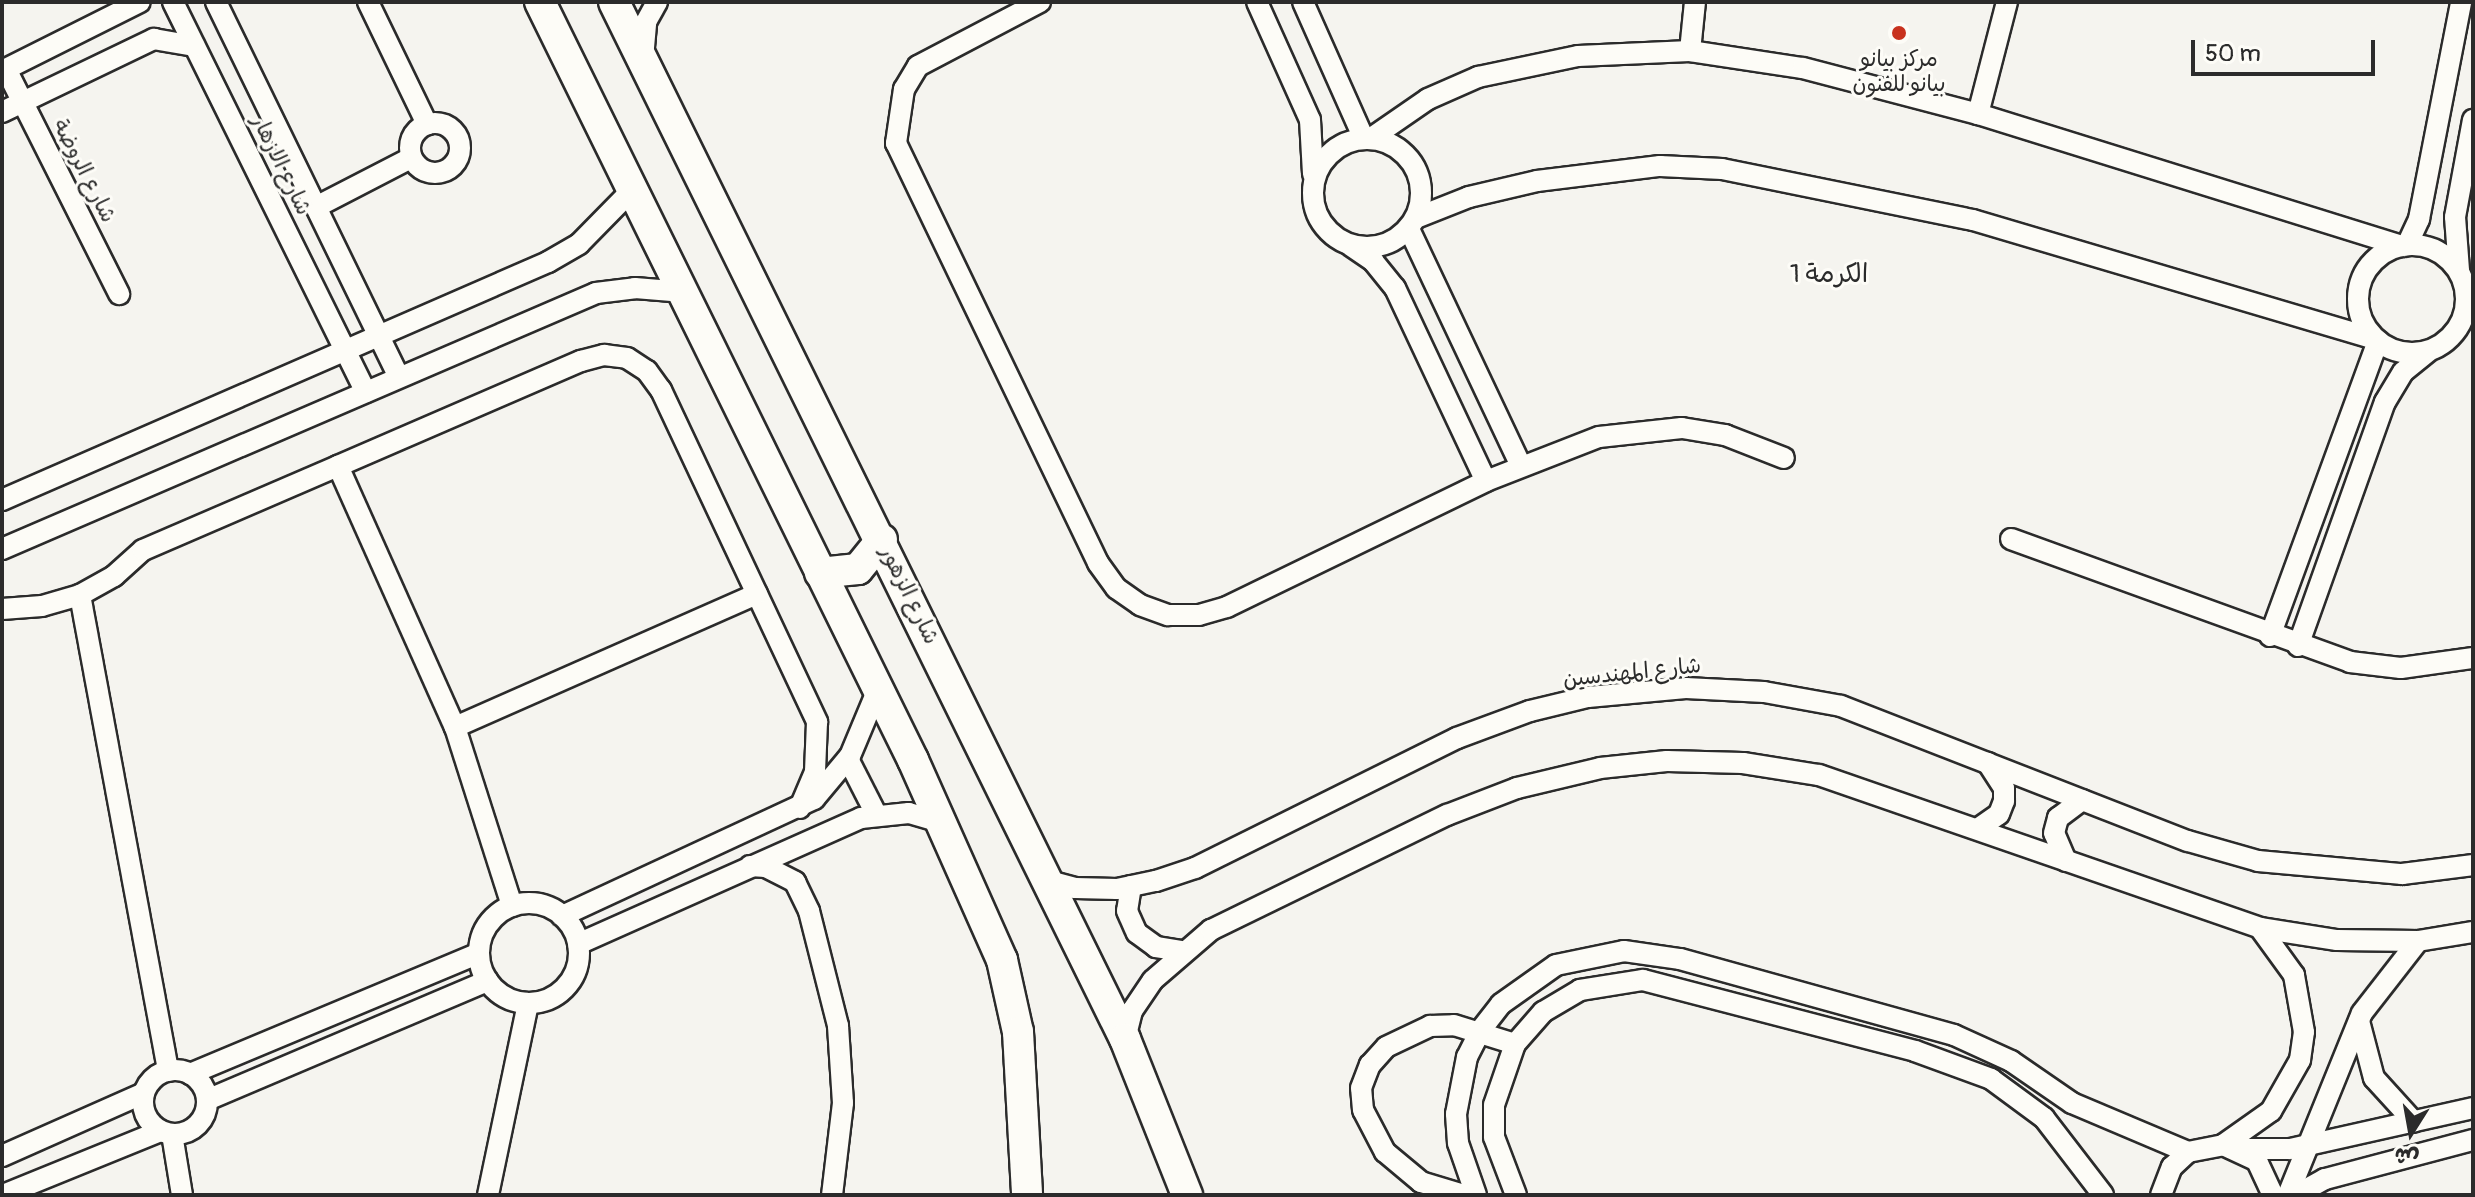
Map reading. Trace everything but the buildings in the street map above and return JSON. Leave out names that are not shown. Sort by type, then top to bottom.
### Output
[{"type":"main road","points":[[540,2],[878,689],[1002,960],[1018,1032],[1027,1195]]},
{"type":"main road","name":"شارع الزهور","points":[[614,2],[882,539],[1045,880],[1125,1039],[1187,1195]]},
{"type":"main road","points":[[820,573],[858,569],[882,539]]},
{"type":"street","points":[[4,70],[140,2]]},
{"type":"street","name":"شارع الازهار","points":[[173,2],[366,392]]},
{"type":"street","name":"شارع الازهار","points":[[216,2],[399,377]]},
{"type":"street","points":[[368,2],[427,124]]},
{"type":"street","points":[[643,59],[646,22],[657,2]]},
{"type":"street","points":[[1040,2],[918,66],[900,102],[896,143],[1098,563],[1116,588],[1140,605],[1168,615],[1199,615],[1227,607],[1486,481],[1599,437],[1682,428],[1725,435],[1784,458]]},
{"type":"street","points":[[1257,2],[1310,120],[1318,218],[1344,242],[1373,261],[1395,288],[1486,481]]},
{"type":"street","points":[[1303,2],[1367,139]]},
{"type":"street","points":[[1690,51],[1695,2]]},
{"type":"street","points":[[1978,114],[2007,2]]},
{"type":"street","points":[[2377,340],[2363,323],[2360,283],[2369,266],[2405,246],[2419,219],[2461,2]]},
{"type":"street","points":[[2,112],[154,39],[194,46]]},
{"type":"street","points":[[1313,182],[1323,161],[1341,145],[1367,139],[1428,99],[1478,77],[1578,56],[1690,51],[1803,68],[1978,114],[2405,246],[2428,247],[2447,257],[2460,273]]},
{"type":"street","name":"شارع الروضة","points":[[4,70],[119,294]]},
{"type":"street","points":[[228,112],[261,94]]},
{"type":"street","points":[[2298,646],[2385,402],[2403,372],[2451,337],[2463,318],[2466,295],[2460,273],[2455,217],[2473,120]]},
{"type":"street","points":[[427,124],[451,129],[460,153],[444,172],[431,173],[411,158],[415,131],[427,124]]},
{"type":"street","points":[[1367,139],[1387,142],[1414,166],[1421,183],[1412,223],[1521,466]]},
{"type":"street","points":[[316,207],[411,158]]},
{"type":"street","points":[[1344,242],[1378,247],[1412,223],[1469,197],[1537,181],[1660,166],[1722,169],[1986,223],[2377,340],[2395,350],[2432,350]]},
{"type":"street","points":[[2,500],[379,336],[579,244],[633,189]]},
{"type":"street","points":[[2,549],[596,293],[635,288],[684,292]]},
{"type":"street","points":[[2270,636],[2377,340]]},
{"type":"street","points":[[2,609],[42,606],[80,595],[114,576],[143,550],[581,361],[604,355],[627,358],[647,371],[661,390],[817,722],[815,772],[800,808]]},
{"type":"street","points":[[338,466],[455,727],[512,906]]},
{"type":"street","points":[[2011,539],[2026,540],[2270,636],[2350,662],[2401,668],[2473,658]]},
{"type":"street","points":[[455,727],[757,594]]},
{"type":"street","points":[[80,595],[168,1071]]},
{"type":"street","name":"شارع المهندسين","points":[[1045,880],[1075,888],[1131,886],[1195,868],[1457,738],[1588,697],[1686,688],[1764,692],[1841,706],[2082,800],[2258,861],[2402,874],[2473,865]]},
{"type":"street","points":[[562,916],[800,808],[833,781],[848,759],[878,689]]},
{"type":"street","points":[[848,759],[876,814]]},
{"type":"street","points":[[1125,1039],[1132,1011],[1181,951],[1211,930],[1447,815],[1517,788],[1600,768],[1667,761],[1743,763],[1804,772],[1979,828],[2260,928],[2337,940],[2418,941],[2473,932]]},
{"type":"street","points":[[1979,828],[1999,814],[2004,801],[2004,788],[1988,763]]},
{"type":"street","points":[[2066,861],[2054,833],[2058,818],[2082,800]]},
{"type":"street","points":[[578,944],[757,863],[876,814],[909,813],[941,822]]},
{"type":"street","points":[[750,831],[757,863]]},
{"type":"street","points":[[757,863],[795,882],[804,895],[838,1026],[843,1103],[832,1195]]},
{"type":"street","points":[[1131,886],[1127,911],[1137,933],[1156,947],[1181,951]]},
{"type":"street","points":[[530,903],[562,916],[578,944],[578,962],[561,991],[528,1003],[499,993],[488,981],[479,953],[487,925],[512,906],[530,903]]},
{"type":"street","points":[[2231,1147],[2271,1111],[2300,1060],[2303,1002],[2280,949],[2260,928]]},
{"type":"street","points":[[2288,1195],[2359,1021],[2378,988],[2418,941]]},
{"type":"street","points":[[168,1071],[190,1074],[479,953]]},
{"type":"street","points":[[1476,1195],[1458,1143],[1456,1114],[1467,1057],[1480,1031],[1527,982],[1589,954],[1658,955],[1987,1048],[2072,1103],[2188,1152],[2231,1147],[2274,1152],[2473,1108]]},
{"type":"street","points":[[1516,1195],[1494,1137],[1494,1105],[1515,1044],[1561,999],[1622,980],[1671,984],[1915,1051],[1991,1079],[2044,1118],[2103,1195]]},
{"type":"street","points":[[207,1100],[488,981]]},
{"type":"street","points":[[1772,1012],[1778,987]]},
{"type":"street","points":[[488,1195],[496,1173],[528,1003]]},
{"type":"street","points":[[2359,1021],[2374,1078],[2414,1122]]},
{"type":"street","points":[[1464,1195],[1421,1182],[1385,1152],[1363,1110],[1361,1088],[1370,1065],[1407,1033],[1454,1025],[1515,1044]]},
{"type":"street","points":[[2,1156],[144,1093],[168,1071]]},
{"type":"street","points":[[3,1195],[201,1121],[207,1100],[205,1090],[190,1074]]},
{"type":"street","points":[[144,1093],[146,1115],[166,1132],[182,1195]]},
{"type":"street","points":[[2296,1195],[2325,1179],[2473,1140]]},
{"type":"street","points":[[2231,1147],[2257,1161],[2273,1195]]},
{"type":"street","points":[[2161,1195],[2172,1167],[2188,1152]]},
{"type":"street","points":[[496,1173],[498,1195]]},
{"type":"place","name":"مركز بيانو بيانو للفنون","points":[[1899,33]]},
{"type":"district","name":"الكرمة 1","points":[[1829,275]]}]
